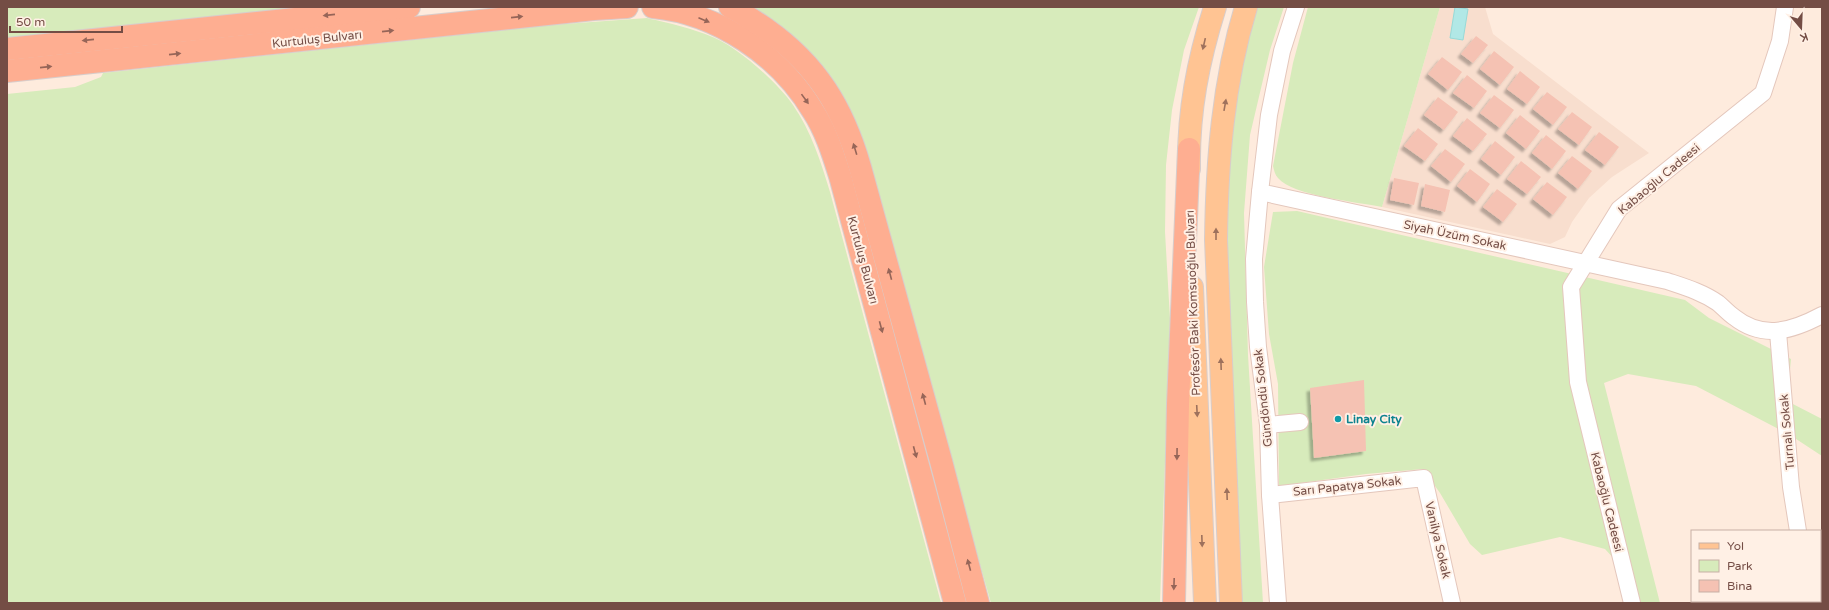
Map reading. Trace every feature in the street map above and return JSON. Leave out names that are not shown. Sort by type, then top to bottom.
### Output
[{"type":"highway","name":"Kurtuluş Bulvarı","points":[[7,49],[409,7]]},
{"type":"highway","name":"Kurtuluş Bulvarı","points":[[7,72],[627,7]]},
{"type":"highway","name":"Kurtuluş Bulvarı","points":[[653,7],[666,8],[701,18],[734,33],[748,42],[793,83],[811,108],[825,134],[840,176],[955,603]]},
{"type":"highway","name":"Kurtuluş Bulvarı","points":[[730,7],[741,12],[786,44],[808,66],[837,106],[846,125],[862,174],[942,461],[978,603]]},
{"type":"highway","points":[[1174,603],[1178,404],[1189,149]]},
{"type":"main road","name":"Profesör Baki Komsuoğlu Bulvarı","points":[[1204,603],[1191,266],[1189,149],[1190,119],[1197,74],[1206,37],[1216,7]]},
{"type":"main road","points":[[1231,603],[1216,240],[1216,198],[1222,118],[1236,43],[1246,7]]},
{"type":"street","points":[[1260,192],[1269,115],[1282,51],[1296,7]]},
{"type":"street","name":"Kabaoğlu Cadeesi","points":[[1632,603],[1578,382],[1571,287],[1619,209],[1763,93],[1780,41],[1785,7]]},
{"type":"street","name":"Siyah Üzüm Sokak","points":[[1260,192],[1667,281],[1698,292],[1718,303],[1734,318],[1756,330],[1778,332],[1802,326],[1822,315]]},
{"type":"street","name":"Gündöndü Sokak","points":[[1260,192],[1254,259],[1255,302],[1258,347],[1268,424],[1270,495],[1278,603]]},
{"type":"street","name":"Turnalı Sokak","points":[[1778,332],[1791,487],[1798,530]]},
{"type":"street","points":[[1268,424],[1300,422]]},
{"type":"street","name":"Sarı Papatya Sokak","points":[[1270,495],[1424,478]]},
{"type":"street","name":"Vanilya Sokak","points":[[1424,478],[1452,603]]},
{"type":"shaded area","points":[[1440,7],[1485,7],[1493,34],[1649,153],[1612,177],[1589,198],[1572,222],[1565,237],[1550,244],[1382,207]]},
{"type":"green space","points":[[7,7],[312,7],[7,38]]},
{"type":"green space","points":[[743,7],[1199,7],[1184,50],[1172,110],[1166,165],[1165,232],[1170,319],[1160,603],[991,603],[861,145]]},
{"type":"green space","points":[[1255,7],[1284,7],[1270,50],[1250,135],[1244,213],[1248,355],[1263,603],[1242,603],[1224,258],[1234,99]]},
{"type":"green space","points":[[1308,7],[1440,7],[1382,207],[1311,194],[1286,184],[1276,175],[1273,166],[1293,63]]},
{"type":"green space","points":[[647,18],[678,25],[699,32],[719,40],[736,50],[763,72],[780,89],[793,105],[805,125],[819,158],[830,192],[941,603],[7,603],[7,94],[75,87],[101,77],[103,73],[551,25]]},
{"type":"green space","points":[[1297,211],[1685,300],[1709,318],[1791,359],[1787,401],[1822,419],[1822,456],[1790,435],[1696,386],[1628,374],[1604,383],[1660,603],[1636,603],[1627,573],[1605,549],[1560,537],[1482,555],[1470,544],[1440,493],[1423,469],[1366,474],[1279,486],[1278,384],[1269,334],[1264,267],[1273,212]]},
{"type":"green space","points":[[1821,578],[1822,603],[1738,603],[1821,602]]},
{"type":"water","points":[[1455,7],[1468,9],[1463,40],[1450,38]]},
{"type":"building","points":[[1476,36],[1488,45],[1473,63],[1461,54]]},
{"type":"building","points":[[1494,51],[1514,67],[1500,85],[1480,69]]},
{"type":"building","points":[[1442,57],[1462,72],[1448,90],[1428,74]]},
{"type":"building","points":[[1520,71],[1540,87],[1527,104],[1507,89]]},
{"type":"building","points":[[1467,75],[1487,91],[1474,108],[1453,93]]},
{"type":"building","points":[[1547,92],[1567,107],[1553,125],[1533,109]]},
{"type":"building","points":[[1494,95],[1514,110],[1500,128],[1480,113]]},
{"type":"building","points":[[1438,97],[1458,112],[1444,130],[1424,115]]},
{"type":"building","points":[[1572,112],[1592,127],[1579,145],[1558,129]]},
{"type":"building","points":[[1520,115],[1540,131],[1526,149],[1506,133]]},
{"type":"building","points":[[1467,118],[1487,134],[1473,151],[1453,136]]},
{"type":"building","points":[[1418,128],[1438,144],[1425,161],[1404,146]]},
{"type":"building","points":[[1599,132],[1619,147],[1605,165],[1585,150]]},
{"type":"building","points":[[1546,135],[1566,151],[1552,169],[1532,153]]},
{"type":"building","points":[[1495,141],[1515,157],[1501,175],[1481,159]]},
{"type":"building","points":[[1445,149],[1465,164],[1451,182],[1431,166]]},
{"type":"building","points":[[1572,156],[1592,171],[1578,189],[1558,173]]},
{"type":"building","points":[[1521,161],[1541,177],[1527,194],[1507,179]]},
{"type":"building","points":[[1470,169],[1490,184],[1477,202],[1457,186]]},
{"type":"building","points":[[1394,178],[1419,183],[1414,205],[1390,200]]},
{"type":"building","points":[[1547,182],[1567,197],[1553,215],[1533,199]]},
{"type":"building","points":[[1425,184],[1450,190],[1445,212],[1421,206]]},
{"type":"building","points":[[1497,189],[1517,204],[1503,222],[1483,207]]},
{"type":"building","name":"Linay City","points":[[1364,380],[1366,451],[1314,458],[1310,388]]},
{"type":"place","name":"Linay City","points":[[1338,419]]}]
